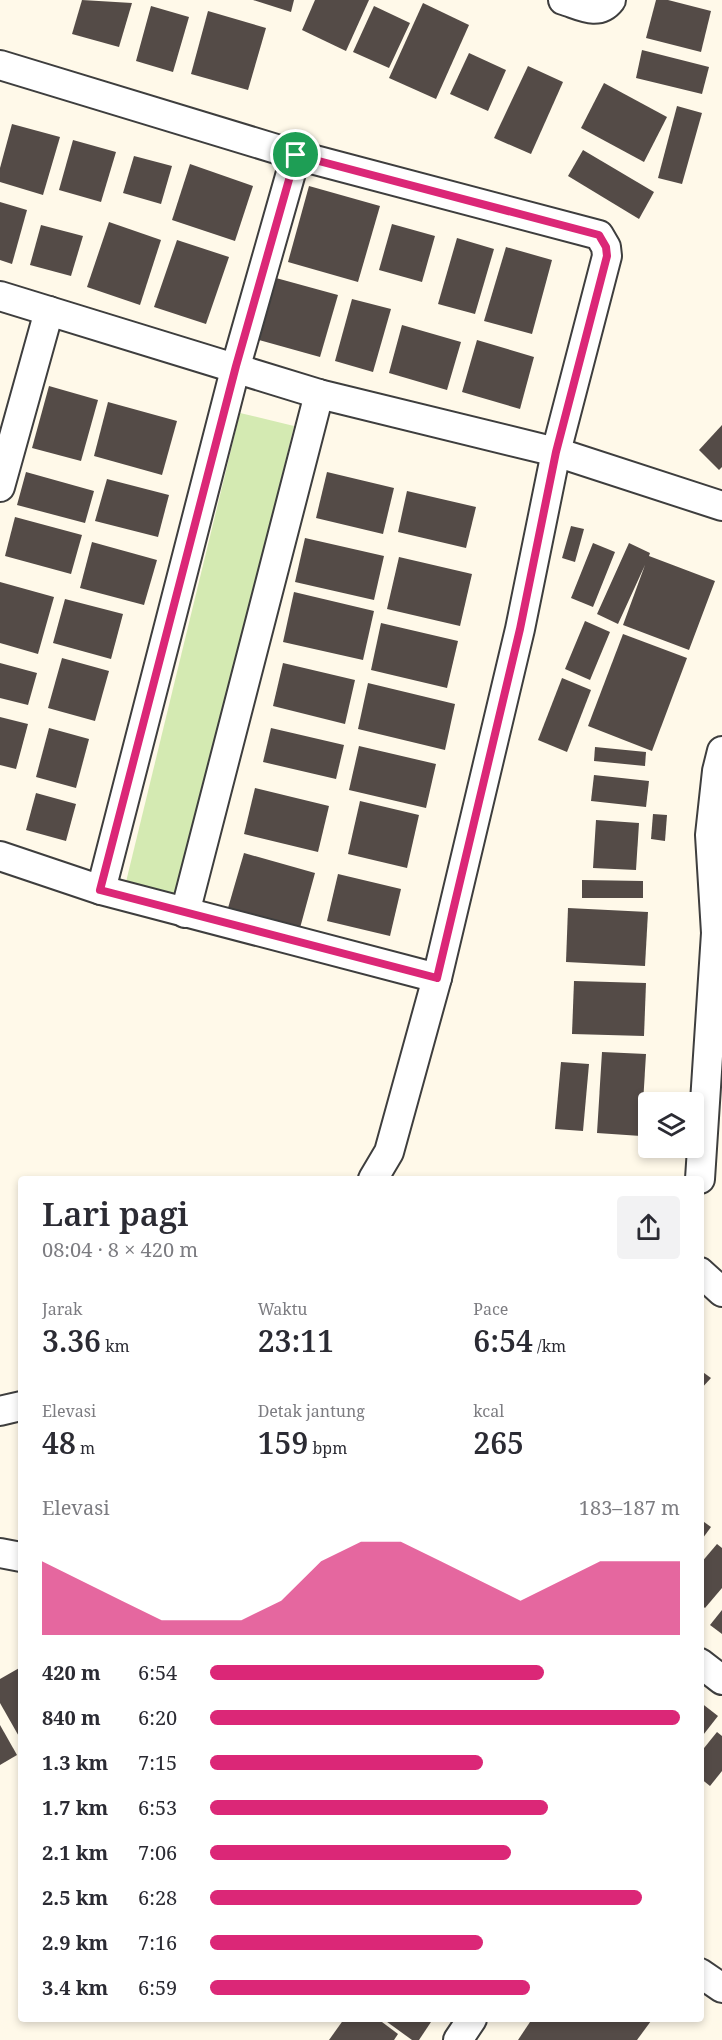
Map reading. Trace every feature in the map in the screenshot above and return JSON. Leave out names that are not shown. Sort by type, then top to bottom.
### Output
[{"type":"street","points":[[563,0],[597,10],[604,8],[611,0]]},
{"type":"street","points":[[0,65],[296,155],[599,235],[606,247],[607,256],[556,452],[520,629],[437,978],[389,1152],[375,1176]]},
{"type":"street","points":[[100,890],[236,366],[296,155]]},
{"type":"street","points":[[0,296],[236,366],[319,394],[556,452],[722,506]]},
{"type":"street","points":[[0,487],[49,310]]},
{"type":"street","points":[[185,913],[319,394]]},
{"type":"street","points":[[700,1176],[719,933],[710,835],[717,771],[722,751]]},
{"type":"street","points":[[0,856],[100,890],[437,978]]},
{"type":"street","points":[[704,1276],[722,1292]]},
{"type":"street","points":[[0,1411],[18,1407]]},
{"type":"street","points":[[0,1553],[18,1556]]},
{"type":"street","points":[[704,1666],[722,1680]]},
{"type":"street","points":[[704,1976],[722,1988]]},
{"type":"street","points":[[458,2040],[470,2022]]},
{"type":"green space","points":[[240,413],[294,426],[179,899],[125,886]]},
{"type":"building","points":[[82,0],[132,3],[119,47],[72,34]]},
{"type":"building","points":[[253,0],[294,0],[291,12]]},
{"type":"building","points":[[315,0],[369,0],[346,51],[302,30]]},
{"type":"building","points":[[656,0],[668,0],[711,11],[701,52],[646,38]]},
{"type":"building","points":[[423,3],[469,25],[436,99],[389,78]]},
{"type":"building","points":[[151,6],[189,17],[173,72],[136,61]]},
{"type":"building","points":[[374,6],[410,23],[389,68],[353,52]]},
{"type":"building","points":[[208,11],[266,28],[248,90],[191,74]]},
{"type":"building","points":[[642,50],[709,67],[702,94],[636,78]]},
{"type":"building","points":[[469,53],[506,70],[488,111],[450,94]]},
{"type":"building","points":[[528,66],[563,82],[531,154],[494,138]]},
{"type":"building","points":[[604,83],[667,117],[644,162],[581,128]]},
{"type":"building","points":[[677,106],[702,113],[682,184],[658,178]]},
{"type":"building","points":[[12,124],[60,137],[43,195],[0,182],[0,168]]},
{"type":"building","points":[[73,140],[116,152],[101,202],[59,190]]},
{"type":"building","points":[[583,150],[654,192],[639,219],[568,176]]},
{"type":"building","points":[[134,156],[172,166],[161,204],[123,193]]},
{"type":"building","points":[[190,164],[253,186],[235,241],[172,220]]},
{"type":"building","points":[[309,186],[380,206],[358,282],[288,262]]},
{"type":"building","points":[[0,202],[27,210],[12,264],[0,260]]},
{"type":"building","points":[[109,222],[161,240],[140,305],[87,287]]},
{"type":"building","points":[[392,224],[435,236],[422,282],[379,270]]},
{"type":"building","points":[[41,225],[83,236],[71,276],[30,265]]},
{"type":"building","points":[[457,238],[494,249],[475,314],[438,304]]},
{"type":"building","points":[[177,240],[229,257],[206,324],[154,307]]},
{"type":"building","points":[[506,247],[552,260],[532,334],[484,321]]},
{"type":"building","points":[[276,278],[338,295],[320,357],[259,340]]},
{"type":"building","points":[[352,299],[391,309],[373,372],[335,361]]},
{"type":"building","points":[[402,325],[461,342],[447,390],[389,373]]},
{"type":"building","points":[[477,340],[534,357],[520,409],[462,392]]},
{"type":"building","points":[[49,386],[98,400],[81,461],[32,448]]},
{"type":"building","points":[[108,402],[177,421],[162,475],[94,456]]},
{"type":"building","points":[[722,425],[722,467],[719,470],[699,450]]},
{"type":"building","points":[[26,472],[94,491],[85,523],[17,505]]},
{"type":"building","points":[[327,472],[394,488],[383,534],[316,518]]},
{"type":"building","points":[[107,479],[169,495],[158,537],[95,521]]},
{"type":"building","points":[[407,491],[476,507],[466,548],[398,532]]},
{"type":"building","points":[[15,517],[82,535],[71,574],[5,556]]},
{"type":"building","points":[[571,526],[584,529],[575,562],[562,558]]},
{"type":"building","points":[[305,538],[384,556],[374,600],[295,582]]},
{"type":"building","points":[[92,542],[157,560],[144,605],[80,588]]},
{"type":"building","points":[[593,543],[615,552],[593,607],[571,598]]},
{"type":"building","points":[[629,543],[650,553],[649,556],[715,581],[689,650],[623,625],[645,565],[618,624],[597,614]]},
{"type":"building","points":[[399,557],[472,574],[460,626],[387,609]]},
{"type":"building","points":[[0,582],[54,597],[38,654],[0,643]]},
{"type":"building","points":[[294,592],[374,611],[363,660],[283,642]]},
{"type":"building","points":[[65,599],[123,614],[111,659],[53,643]]},
{"type":"building","points":[[585,621],[610,632],[590,680],[565,669]]},
{"type":"building","points":[[381,623],[458,641],[447,688],[371,670]]},
{"type":"building","points":[[623,634],[687,658],[652,751],[588,726]]},
{"type":"building","points":[[62,658],[109,671],[95,721],[48,708]]},
{"type":"building","points":[[0,663],[37,673],[28,705],[0,698]]},
{"type":"building","points":[[283,663],[355,680],[345,724],[273,706]]},
{"type":"building","points":[[562,678],[591,690],[567,752],[538,740]]},
{"type":"building","points":[[368,683],[455,704],[445,750],[358,729]]},
{"type":"building","points":[[0,717],[28,724],[16,769],[0,765]]},
{"type":"building","points":[[49,728],[89,739],[76,788],[36,777]]},
{"type":"building","points":[[271,728],[344,745],[336,779],[263,762]]},
{"type":"building","points":[[359,746],[436,764],[426,808],[349,790]]},
{"type":"building","points":[[595,747],[646,752],[645,766],[594,761]]},
{"type":"building","points":[[594,775],[649,781],[646,807],[591,801]]},
{"type":"building","points":[[255,788],[329,806],[318,852],[244,834]]},
{"type":"building","points":[[36,793],[76,804],[66,841],[26,830]]},
{"type":"building","points":[[360,801],[419,815],[407,868],[348,854]]},
{"type":"building","points":[[653,814],[667,815],[665,841],[651,839]]},
{"type":"building","points":[[596,820],[639,823],[636,870],[593,868]]},
{"type":"building","points":[[244,853],[315,873],[300,928],[228,908]]},
{"type":"building","points":[[338,874],[401,889],[390,936],[327,921]]},
{"type":"building","points":[[582,880],[643,881],[643,898],[582,898]]},
{"type":"building","points":[[568,908],[648,912],[645,966],[566,962]]},
{"type":"building","points":[[574,981],[646,983],[644,1036],[572,1034]]},
{"type":"building","points":[[602,1052],[646,1054],[644,1092],[638,1092],[638,1136],[597,1133]]},
{"type":"building","points":[[561,1062],[589,1064],[583,1131],[555,1129]]},
{"type":"building","points":[[704,1373],[711,1378],[704,1386]]},
{"type":"building","points":[[704,1522],[711,1527],[704,1537]]},
{"type":"building","points":[[717,1544],[722,1548],[722,1588],[705,1608],[704,1607],[704,1559]]},
{"type":"building","points":[[722,1610],[722,1634],[710,1625]]},
{"type":"building","points":[[18,1669],[18,1735],[0,1703],[0,1679]]},
{"type":"building","points":[[704,1705],[718,1716],[704,1734]]},
{"type":"building","points":[[0,1725],[17,1755],[0,1765]]},
{"type":"building","points":[[717,1732],[722,1736],[722,1771],[710,1786],[704,1781],[704,1748]]},
{"type":"building","points":[[342,2022],[382,2022],[398,2034],[394,2040],[329,2040]]},
{"type":"building","points":[[387,2022],[431,2022],[419,2040],[412,2040]]},
{"type":"building","points":[[530,2022],[650,2022],[637,2040],[518,2040]]},
{"type":"route","points":[[296,155],[599,235],[606,247],[607,256],[556,452],[520,629],[437,978],[100,890],[236,366],[296,155]]}]
